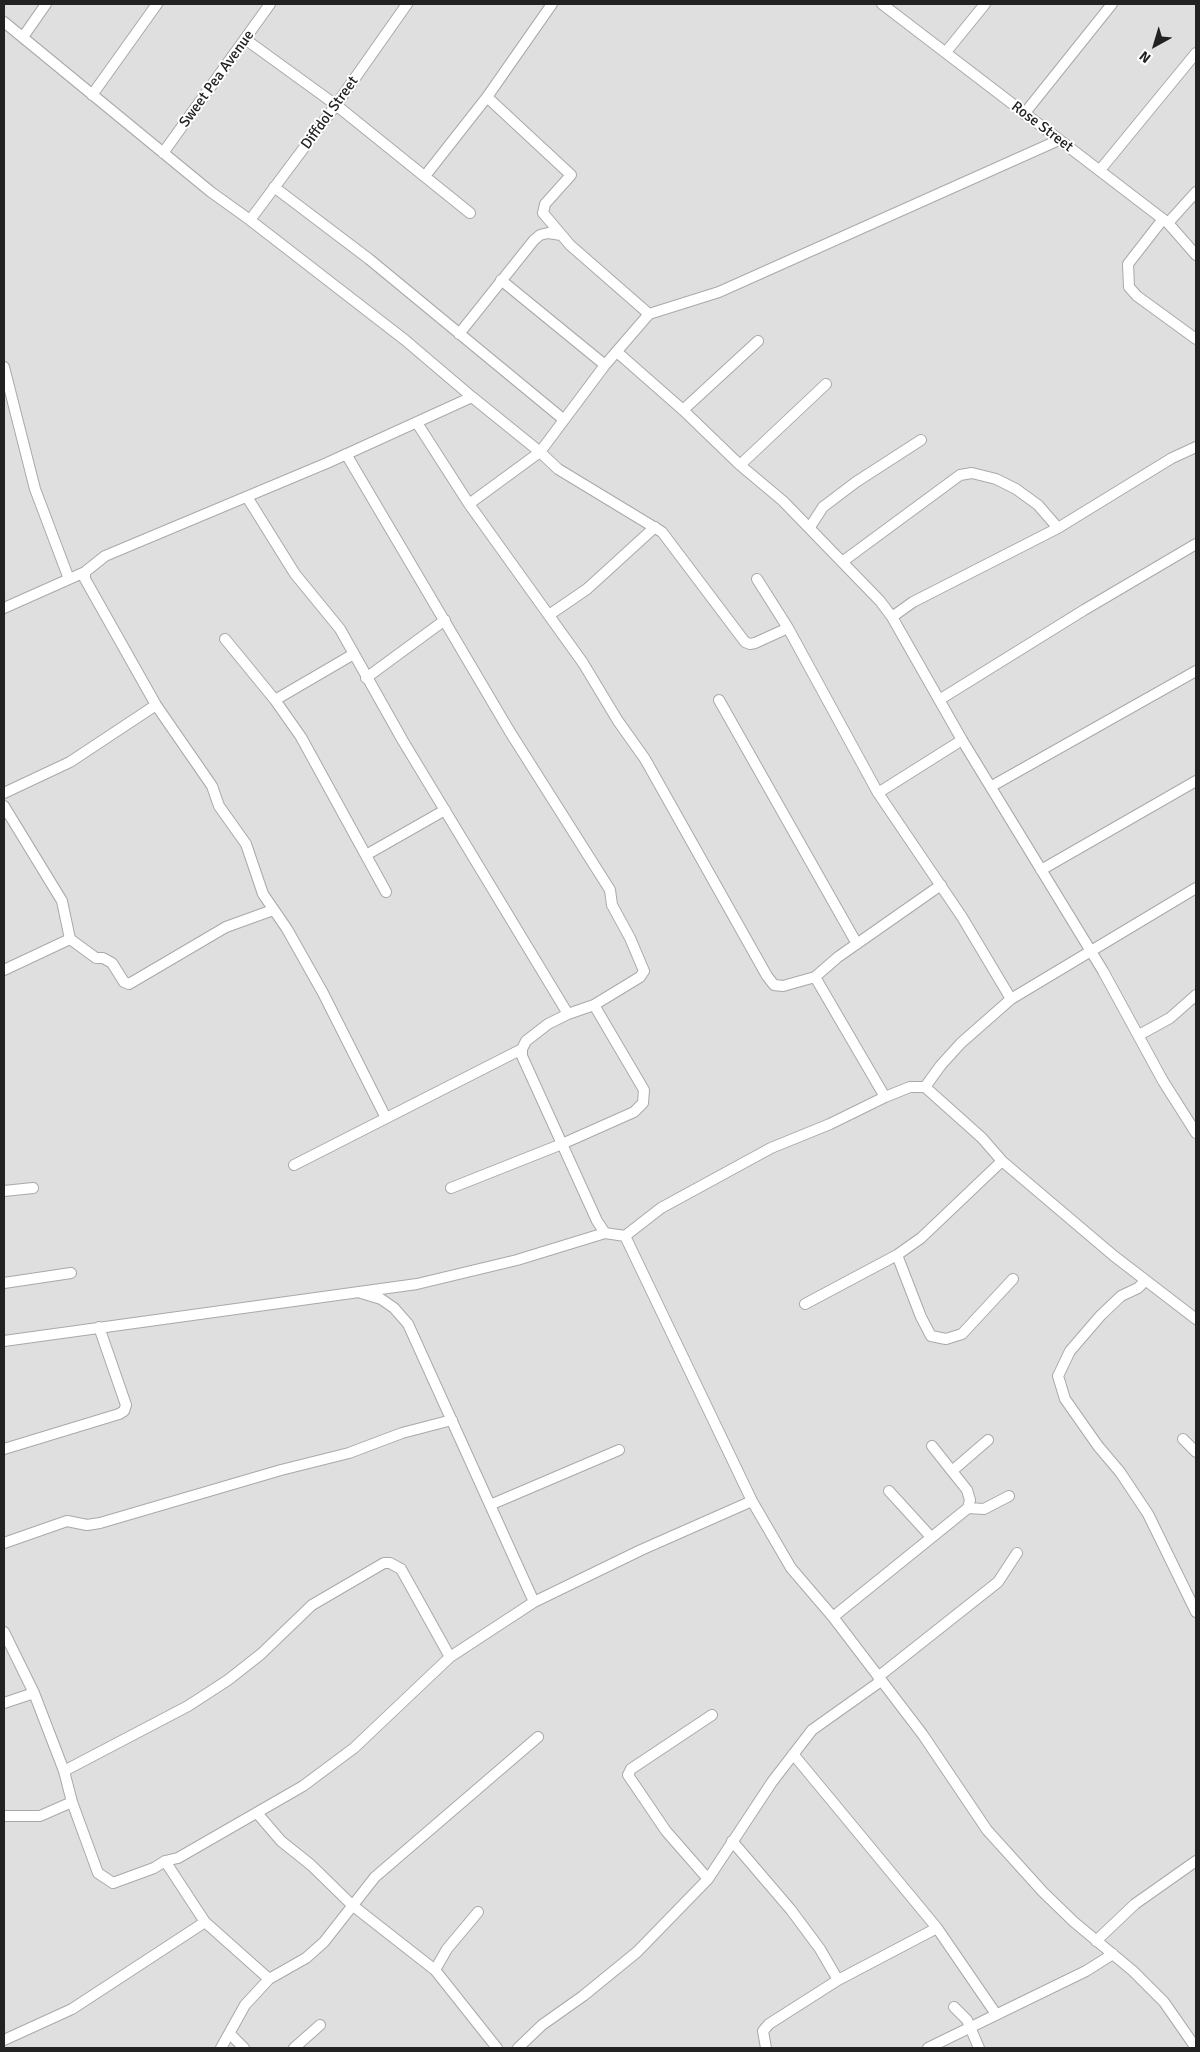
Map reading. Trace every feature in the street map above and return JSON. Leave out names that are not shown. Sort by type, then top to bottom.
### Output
[{"type":"street","points":[[23,37],[46,4]]},
{"type":"street","points":[[92,95],[157,4]]},
{"type":"street","name":"Sweet Pea Avenue","points":[[163,153],[270,4]]},
{"type":"street","name":"Diffdol Street","points":[[250,220],[336,105],[407,4]]},
{"type":"street","points":[[425,176],[487,97],[552,4]]},
{"type":"street","name":"Rose Street","points":[[882,4],[1165,221],[1196,255]]},
{"type":"street","points":[[946,52],[985,4]]},
{"type":"street","points":[[1024,114],[1112,4]]},
{"type":"street","points":[[4,22],[211,192],[250,220],[404,340],[558,469],[574,481],[662,532],[745,642],[755,643],[788,628]]},
{"type":"street","points":[[245,40],[336,105],[470,213]]},
{"type":"street","points":[[1100,170],[1196,52]]},
{"type":"street","points":[[487,97],[571,175],[545,204],[543,213],[561,234],[649,314]]},
{"type":"street","points":[[469,504],[540,452],[605,365],[649,314],[719,292],[1059,140]]},
{"type":"street","points":[[274,187],[369,259],[564,418]]},
{"type":"street","points":[[1196,192],[1165,221],[1128,264],[1129,287],[1137,296],[1196,339]]},
{"type":"street","points":[[460,334],[501,280],[540,235],[561,234]]},
{"type":"street","points":[[501,280],[605,365]]},
{"type":"street","points":[[683,410],[758,341]]},
{"type":"street","points":[[617,352],[810,527],[880,601],[892,617],[962,740],[992,786],[1091,952],[1163,1081],[1196,1133]]},
{"type":"street","points":[[4,367],[35,489],[69,578]]},
{"type":"street","points":[[740,465],[826,384]]},
{"type":"street","points":[[4,608],[85,572],[105,556],[247,497],[472,398]]},
{"type":"street","points":[[417,423],[469,504],[549,615],[645,759],[767,976],[774,984],[783,986],[814,977],[824,967],[941,885]]},
{"type":"street","points":[[810,527],[823,507],[856,482],[921,440]]},
{"type":"street","points":[[892,617],[913,602],[1058,528],[1172,458],[1196,447]]},
{"type":"street","points":[[294,1165],[522,1048],[538,1030],[568,1014],[594,1005],[640,977],[644,971],[637,953],[612,905],[610,890],[510,732],[346,454]]},
{"type":"street","points":[[842,562],[960,475],[972,473],[996,479],[1016,489],[1038,506],[1058,528]]},
{"type":"street","points":[[247,497],[295,574],[340,629],[352,655],[568,1014]]},
{"type":"street","points":[[549,615],[587,589],[622,559],[654,527]]},
{"type":"street","points":[[939,700],[1084,610],[1196,544]]},
{"type":"street","points":[[85,572],[85,579],[156,705],[212,786],[219,806],[246,844],[259,886],[323,993],[386,1118]]},
{"type":"street","points":[[757,579],[788,628],[878,793],[941,885],[1011,999]]},
{"type":"street","points":[[366,678],[445,620]]},
{"type":"street","points":[[225,640],[275,700],[300,737],[386,892]]},
{"type":"street","points":[[275,700],[352,655]]},
{"type":"street","points":[[992,786],[1196,672]]},
{"type":"street","points":[[719,700],[856,944]]},
{"type":"street","points":[[4,793],[70,762],[156,705]]},
{"type":"street","points":[[878,793],[962,740]]},
{"type":"street","points":[[1041,870],[1196,781]]},
{"type":"street","points":[[4,806],[62,901],[70,939],[96,958],[103,958],[112,963],[124,982],[129,984],[226,927],[273,910]]},
{"type":"street","points":[[366,855],[445,810]]},
{"type":"street","points":[[925,1087],[941,1065],[962,1043],[1011,999],[1196,888]]},
{"type":"street","points":[[4,970],[70,939]]},
{"type":"street","points":[[814,977],[885,1097]]},
{"type":"street","points":[[1138,1034],[1170,1018],[1196,995]]},
{"type":"street","points":[[451,1188],[562,1144],[634,1112],[643,1103],[644,1090],[594,1005]]},
{"type":"street","points":[[522,1048],[522,1056],[597,1221],[605,1234]]},
{"type":"street","points":[[4,1341],[416,1284],[517,1260],[605,1234],[625,1236],[661,1208],[771,1148],[830,1124],[910,1087],[925,1087],[982,1138],[1002,1161],[1145,1281],[1196,1319]]},
{"type":"street","points":[[806,1304],[897,1255],[928,1232],[1002,1161]]},
{"type":"street","points":[[4,1191],[33,1188]]},
{"type":"street","points":[[625,1236],[752,1501],[791,1568],[833,1617],[923,1735],[987,1830],[1043,1892],[1164,2002],[1196,2048]]},
{"type":"street","points":[[897,1255],[921,1317],[931,1336],[946,1339],[962,1334],[1013,1279]]},
{"type":"street","points":[[4,1283],[71,1273]]},
{"type":"street","points":[[1145,1281],[1138,1288],[1121,1296],[1101,1314],[1070,1351],[1058,1376],[1065,1399],[1098,1446],[1120,1472],[1148,1514],[1196,1612]]},
{"type":"street","points":[[355,1291],[381,1299],[394,1308],[408,1324],[534,1602]]},
{"type":"street","points":[[4,1449],[119,1414],[124,1410],[126,1405],[99,1327]]},
{"type":"street","points":[[4,1543],[67,1521],[87,1525],[100,1524],[281,1470],[349,1453],[402,1433],[452,1420]]},
{"type":"street","points":[[1183,1439],[1196,1452]]},
{"type":"street","points":[[952,1470],[988,1440]]},
{"type":"street","points":[[833,1617],[968,1508],[970,1500],[967,1490],[932,1446]]},
{"type":"street","points":[[490,1505],[619,1450]]},
{"type":"street","points":[[889,1491],[931,1537]]},
{"type":"street","points":[[968,1508],[984,1509],[1008,1496]]},
{"type":"street","points":[[4,1632],[34,1693],[64,1771],[72,1802],[98,1872],[102,1878],[112,1883],[154,1868],[165,1861],[178,1858],[303,1786],[354,1748],[450,1656],[534,1602],[752,1501]]},
{"type":"street","points":[[518,2048],[542,2025],[583,1996],[637,1952],[708,1879],[732,1841],[812,1730],[879,1679],[998,1582],[1017,1554]]},
{"type":"street","points":[[64,1771],[204,1696],[261,1654],[312,1605],[384,1564],[390,1563],[401,1569],[450,1656]]},
{"type":"street","points":[[4,1703],[34,1693]]},
{"type":"street","points":[[708,1879],[666,1831],[628,1775],[631,1769],[712,1715]]},
{"type":"street","points":[[221,2048],[245,2005],[269,1979],[306,1958],[324,1942],[375,1877],[538,1737]]},
{"type":"street","points":[[793,1754],[937,1928],[996,2014]]},
{"type":"street","points":[[4,1816],[40,1816],[72,1802]]},
{"type":"street","points":[[257,1812],[281,1841],[311,1865],[352,1905],[435,1970],[497,2048]]},
{"type":"street","points":[[732,1841],[792,1910],[820,1949],[838,1980]]},
{"type":"street","points":[[165,1861],[205,1922],[269,1979]]},
{"type":"street","points":[[1096,1941],[1135,1904],[1196,1862]]},
{"type":"street","points":[[435,1970],[447,1949],[478,1912]]},
{"type":"street","points":[[4,2040],[72,2009],[205,1922]]},
{"type":"street","points":[[766,2048],[763,2031],[769,2024],[838,1980],[937,1928]]},
{"type":"street","points":[[928,2048],[1086,1971],[1113,1954]]},
{"type":"street","points":[[954,2007],[971,2026],[979,2048]]},
{"type":"street","points":[[294,2048],[320,2025]]},
{"type":"street","points":[[230,2034],[244,2048]]},
{"type":"shaded area","points":[[4,4],[1196,4],[1196,2048],[4,2048]]}]
